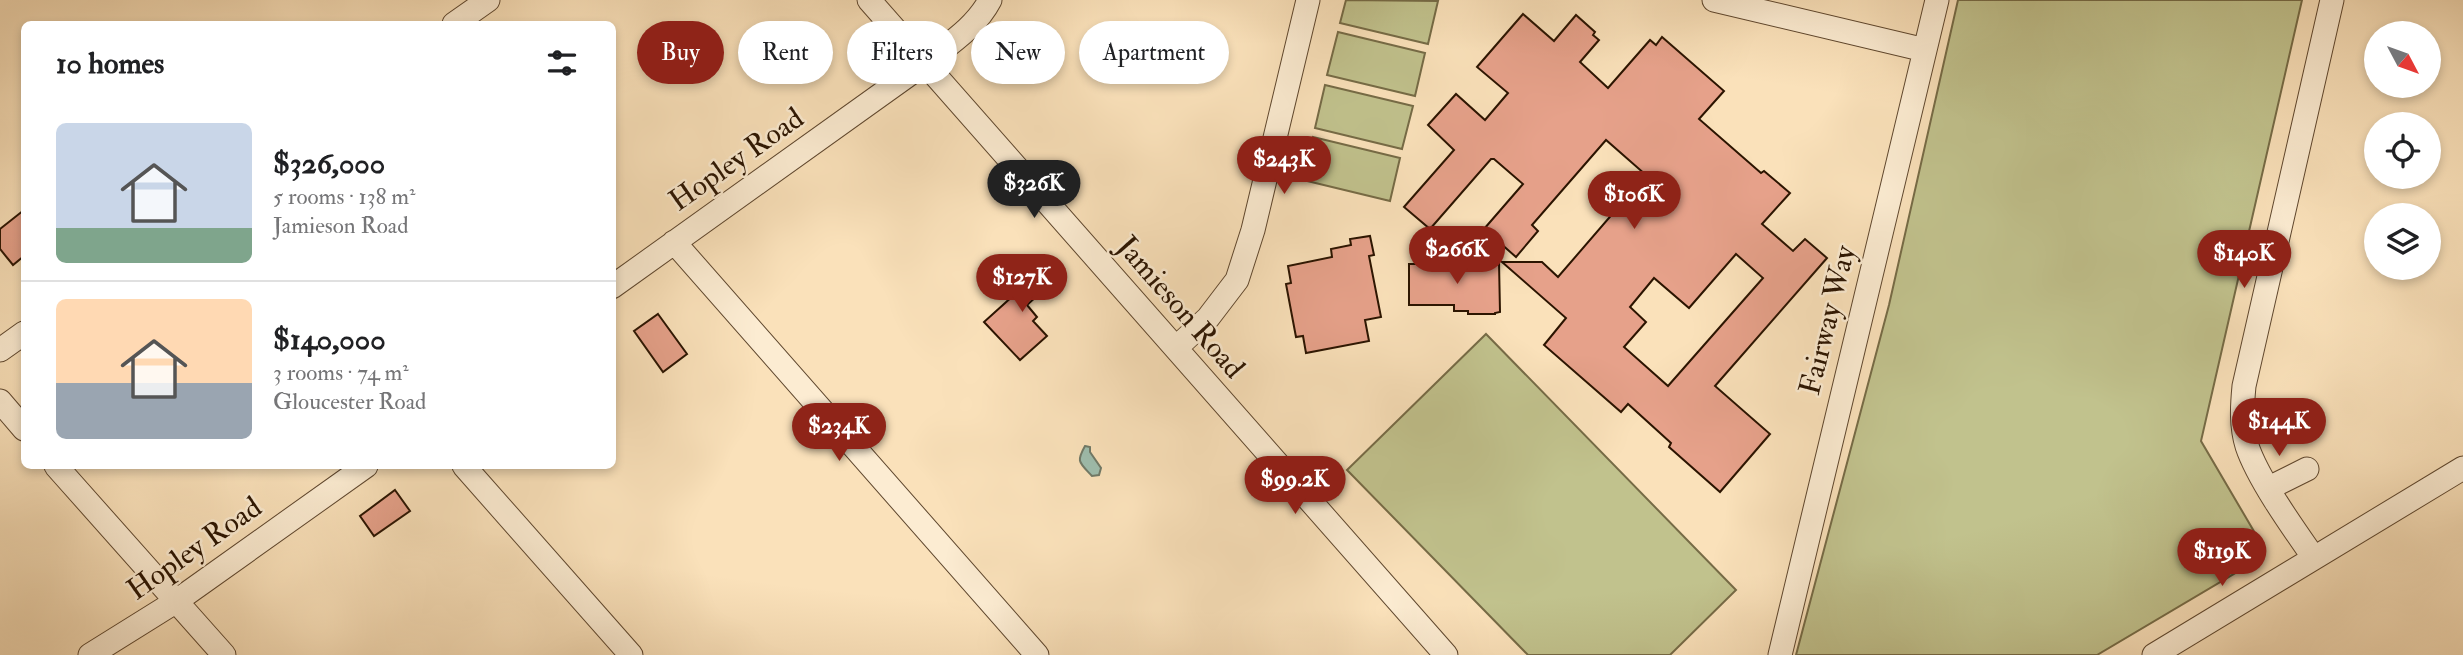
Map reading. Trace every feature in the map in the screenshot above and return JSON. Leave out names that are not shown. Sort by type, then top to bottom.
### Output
[{"type":"street","points":[[458,21],[488,0]]},
{"type":"street","name":"Jamieson Road","points":[[869,0],[888,21]]},
{"type":"street","name":"Hopley Road","points":[[957,38],[985,10],[990,0]]},
{"type":"street","points":[[1176,348],[1208,318],[1237,280],[1253,230],[1308,0]]},
{"type":"street","points":[[1714,0],[1925,50]]},
{"type":"street","name":"Fairway Way","points":[[1780,655],[1937,0]]},
{"type":"street","points":[[2314,558],[2269,488],[2247,445],[2242,410],[2244,386],[2332,0]]},
{"type":"street","name":"Hopley Road","points":[[616,284],[896,84]]},
{"type":"street","name":"Jamieson Road","points":[[943,84],[1446,655]]},
{"type":"street","points":[[674,242],[1037,655]]},
{"type":"street","points":[[0,350],[21,335]]},
{"type":"street","points":[[0,401],[21,426]]},
{"type":"street","points":[[2154,655],[2463,468]]},
{"type":"street","points":[[59,469],[224,655]]},
{"type":"street","name":"Hopley Road","points":[[90,655],[175,602],[362,469]]},
{"type":"street","points":[[467,469],[631,655]]},
{"type":"street","points":[[2269,488],[2307,469]]},
{"type":"green space","points":[[1346,0],[1438,1],[1428,44],[1340,23]]},
{"type":"green space","points":[[1958,0],[2302,0],[2201,441],[2262,545],[2259,559],[2097,655],[1796,655],[1889,305]]},
{"type":"green space","points":[[1338,32],[1425,53],[1415,96],[1327,75]]},
{"type":"green space","points":[[1325,85],[1413,106],[1402,149],[1315,128]]},
{"type":"green space","points":[[1313,137],[1400,158],[1390,201],[1303,180]]},
{"type":"green space","points":[[1486,334],[1736,590],[1670,655],[1528,655],[1347,470]]},
{"type":"shaded area","points":[[1085,446],[1090,447],[1090,452],[1101,468],[1099,475],[1092,476],[1080,462]]},
{"type":"building","points":[[1523,14],[1554,41],[1576,15],[1595,32],[1593,35],[1599,40],[1580,62],[1608,88],[1650,40],[1656,45],[1662,37],[1724,91],[1699,119],[1761,173],[1764,171],[1790,193],[1762,224],[1793,251],[1805,239],[1827,258],[1715,386],[1770,434],[1720,492],[1669,447],[1671,443],[1628,404],[1621,412],[1544,345],[1566,318],[1502,262],[1542,262],[1558,277],[1646,175],[1606,140],[1532,225],[1538,231],[1516,257],[1484,229],[1523,184],[1494,159],[1491,159],[1430,229],[1404,207],[1454,150],[1428,125],[1456,94],[1485,120],[1508,93],[1477,67]],"holes":[[[1736,254],[1763,278],[1668,386],[1624,347],[1646,322],[1630,307],[1654,278],[1689,308]]]},
{"type":"building","points":[[21,212],[21,258],[13,265],[0,249],[0,229]]},
{"type":"building","points":[[1370,236],[1374,255],[1369,256],[1381,317],[1365,320],[1369,341],[1306,353],[1303,336],[1296,337],[1286,284],[1291,283],[1288,266],[1332,257],[1331,249],[1351,245],[1350,239]]},
{"type":"building","points":[[1043,262],[1057,278],[1027,305],[1037,317],[1033,321],[1047,336],[1020,360],[984,322],[1015,294],[1012,290]]},
{"type":"building","points":[[1467,262],[1499,262],[1500,312],[1468,314],[1468,311],[1454,311],[1454,305],[1409,305],[1409,264],[1470,264]]},
{"type":"building","points":[[658,314],[687,354],[663,372],[634,331]]},
{"type":"building","points":[[395,490],[410,511],[374,536],[360,516]]}]
